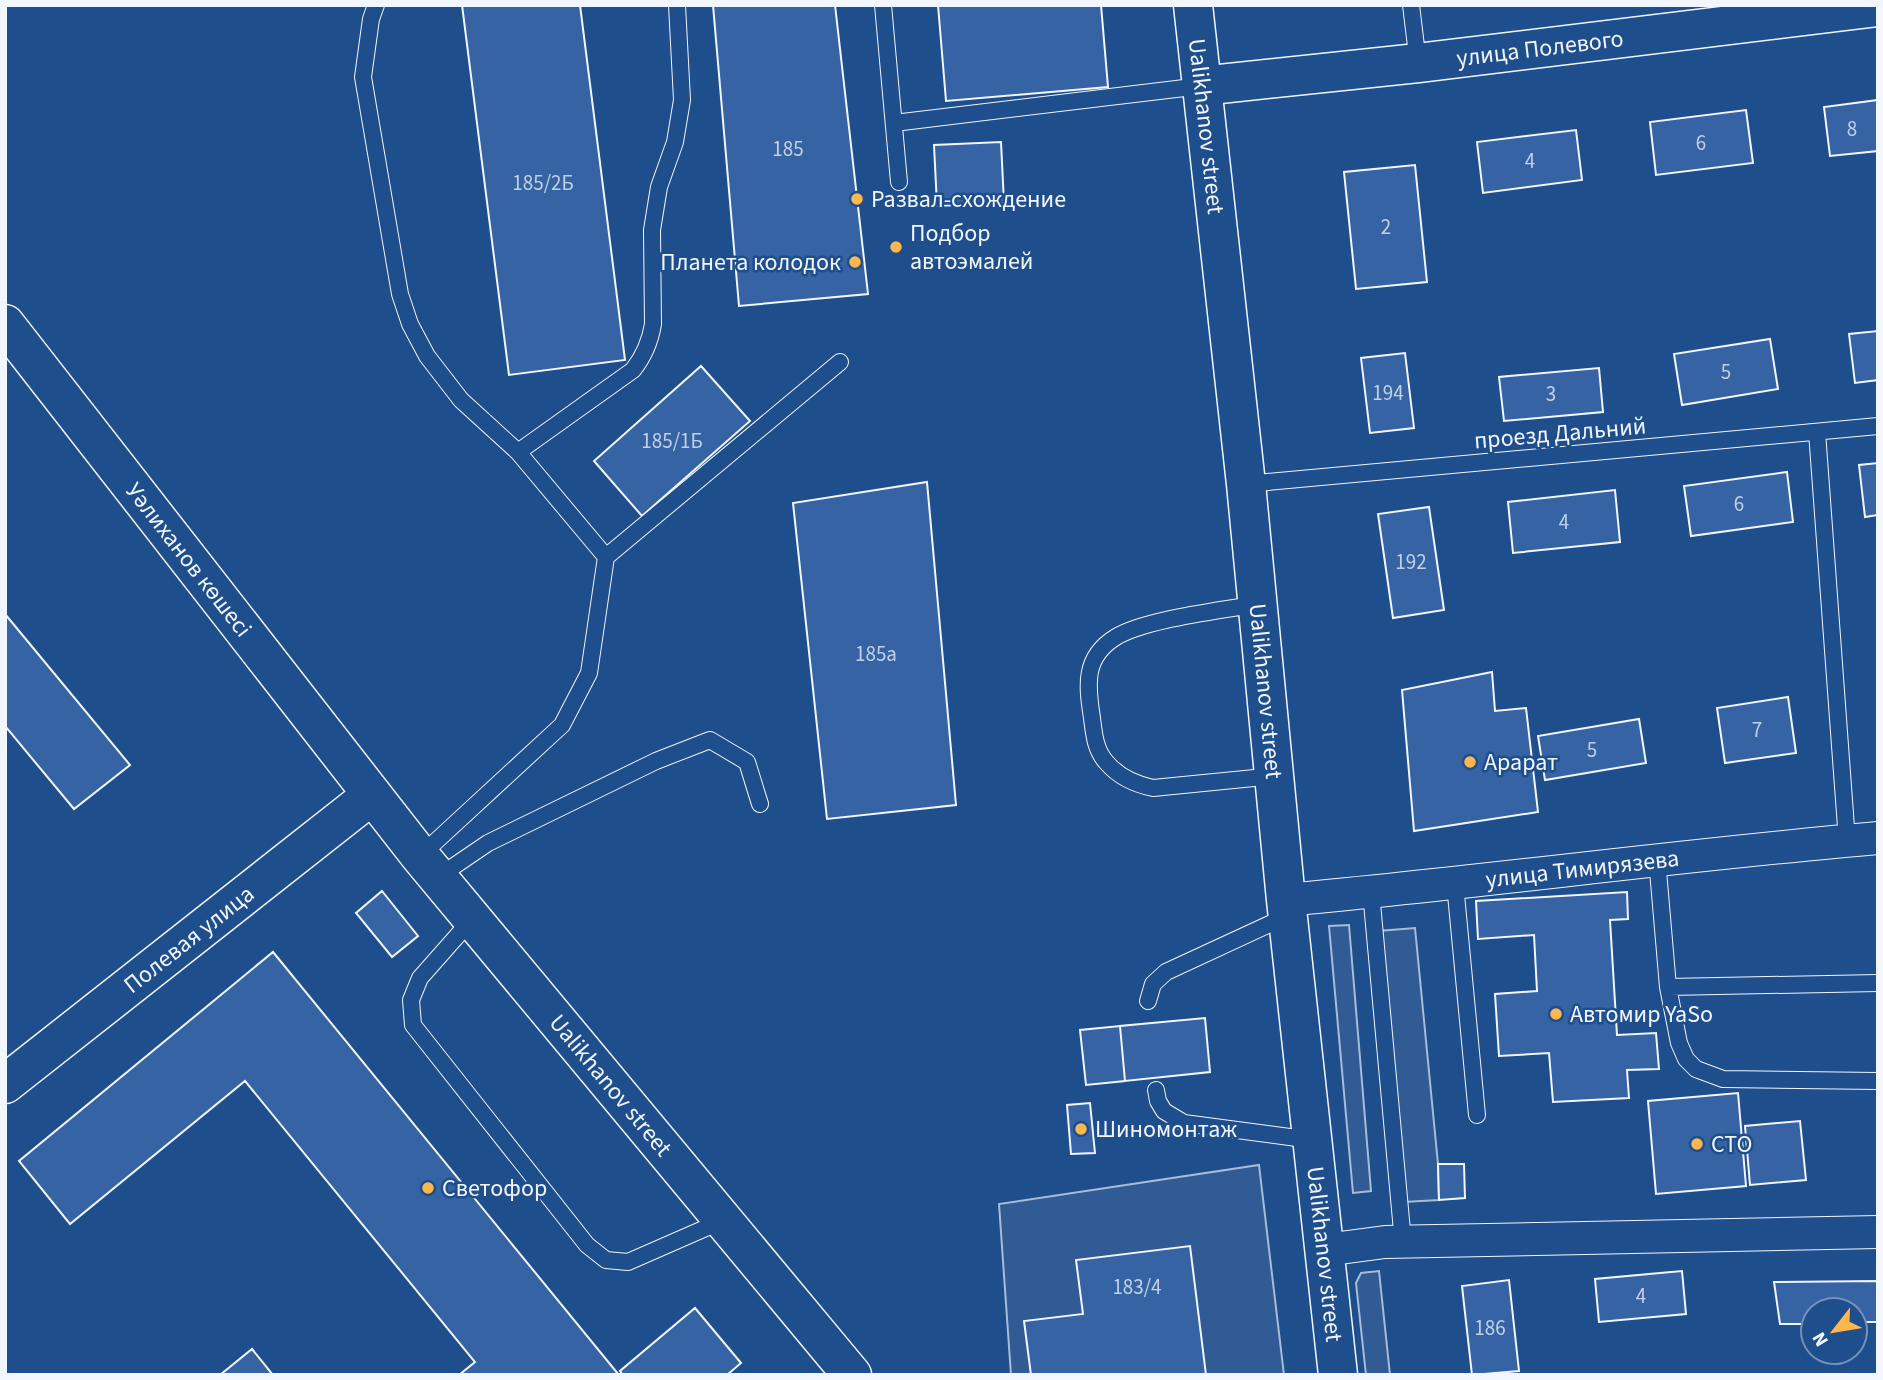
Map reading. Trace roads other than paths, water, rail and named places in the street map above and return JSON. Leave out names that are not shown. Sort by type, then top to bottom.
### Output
[{"type":"main road","name":"Ualikhanov street","points":[[1193,5],[1338,1375]]},
{"type":"main road","name":"улица Полевого","points":[[1201,86],[1878,7]]},
{"type":"main road","name":"Уәлиханов көшесі","points":[[5,324],[372,795]]},
{"type":"main road","name":"Ualikhanov street","points":[[372,795],[852,1375]]},
{"type":"main road","name":"Полевая улица","points":[[5,1084],[372,795]]},
{"type":"street","name":"улица Тимирязева","points":[[1287,908],[1371,892],[1657,859],[1863,839]]},
{"type":"street","points":[[1325,1250],[1385,1242],[1878,1232]]},
{"type":"lane","points":[[376,5],[371,19],[363,77],[400,294],[410,324],[427,356],[461,400],[518,452],[607,557]]},
{"type":"lane","points":[[518,452],[633,370],[644,356],[653,324],[652,230],[659,187],[675,142],[682,100],[677,5]]},
{"type":"lane","points":[[883,5],[899,182]]},
{"type":"lane","points":[[1411,5],[1418,62]]},
{"type":"lane","points":[[894,123],[1201,86]]},
{"type":"lane","points":[[429,866],[562,725],[589,673],[607,557],[840,362]]},
{"type":"lane","name":"проезд Дальний","points":[[1245,484],[1878,426]]},
{"type":"lane","points":[[1817,432],[1863,839]]},
{"type":"lane","points":[[1257,604],[1135,628],[1114,638],[1099,653],[1091,666],[1087,683],[1096,745],[1105,762],[1136,785],[1153,788],[1274,776]]},
{"type":"lane","points":[[429,866],[488,843],[656,761],[710,740],[747,762],[760,804]]},
{"type":"lane","points":[[1657,859],[1668,987],[1679,1043],[1686,1059],[1703,1072],[1723,1079],[1878,1081]]},
{"type":"lane","points":[[1455,884],[1477,1115]]},
{"type":"lane","points":[[1371,892],[1403,1242]]},
{"type":"lane","points":[[1148,1001],[1153,984],[1166,972],[1287,908]]},
{"type":"lane","points":[[473,918],[421,978],[411,1000],[412,1025],[587,1245],[606,1260],[628,1262],[724,1220]]},
{"type":"lane","points":[[1668,987],[1878,983]]},
{"type":"lane","points":[[1156,1090],[1164,1111],[1184,1123],[1312,1140]]},
{"type":"place","name":"Развал-схождение","points":[[857,199]]},
{"type":"place","name":"Подбор автоэмалей","points":[[896,247]]},
{"type":"place","name":"Планета колодок","points":[[855,262]]},
{"type":"place","name":"Арарат","points":[[1470,762]]},
{"type":"place","name":"Автомир YaSo","points":[[1556,1014]]},
{"type":"place","name":"Шиномонтаж","points":[[1081,1129]]},
{"type":"place","name":"СТО","points":[[1697,1144]]},
{"type":"place","name":"Светофор","points":[[428,1188]]}]
